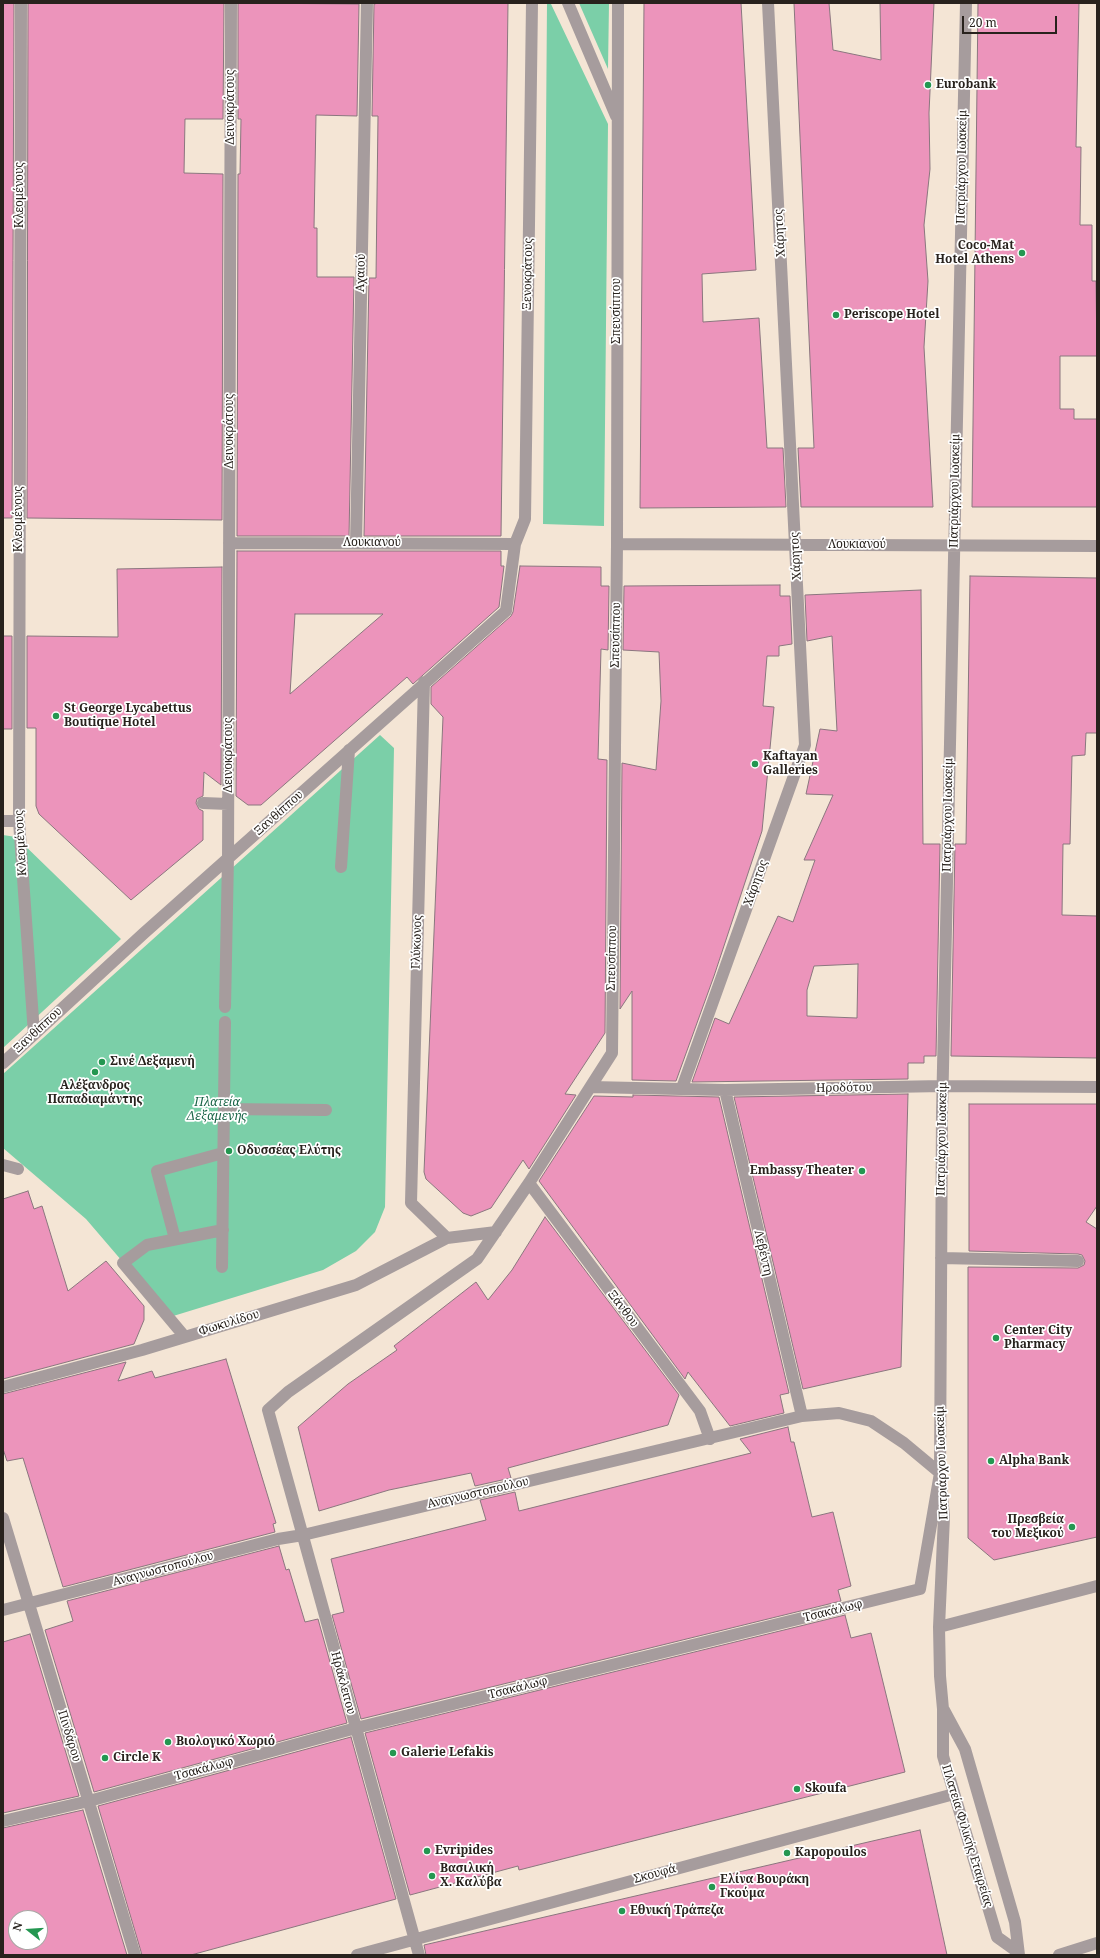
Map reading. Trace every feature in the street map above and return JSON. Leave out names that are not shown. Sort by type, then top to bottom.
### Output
[{"type":"street","name":"Κλεομένους","points":[[21,3],[19,821],[34,1034]]},
{"type":"street","name":"Δεινοκράτους","points":[[225,1007],[228,858],[230,543],[231,3]]},
{"type":"street","name":"Αχαιού","points":[[356,543],[367,3]]},
{"type":"street","name":"Ξενοκράτους","points":[[515,544],[525,518],[532,3]]},
{"type":"street","points":[[568,3],[618,121]]},
{"type":"street","name":"Σπευσίππου","points":[[496,1232],[591,1087],[612,1052],[618,3]]},
{"type":"street","name":"Χάρητος","points":[[682,1088],[805,745],[768,3]]},
{"type":"street","name":"Πατριάρχου Ιωακείμ","points":[[939,1627],[944,1517],[940,1473],[943,1086],[966,3]]},
{"type":"street","name":"Λουκιανού","points":[[230,543],[515,544]]},
{"type":"street","name":"Ξανθίππου","points":[[3,1063],[143,934],[424,682],[506,611],[515,544]]},
{"type":"street","name":"Λουκιανού","points":[[616,544],[1097,546]]},
{"type":"street","name":"Γλύκωνος","points":[[424,682],[411,1203],[448,1238]]},
{"type":"street","points":[[341,867],[349,750]]},
{"type":"street","points":[[203,803],[228,804]]},
{"type":"street","points":[[3,821],[19,821]]},
{"type":"street","points":[[222,1267],[225,1022]]},
{"type":"street","name":"Ηροδότου","points":[[591,1087],[725,1090],[943,1086],[1097,1087]]},
{"type":"street","name":"Λεβέντη","points":[[725,1090],[802,1416]]},
{"type":"street","points":[[224,1109],[326,1110]]},
{"type":"street","points":[[175,1239],[157,1171],[223,1153]]},
{"type":"street","points":[[3,1165],[18,1169]]},
{"type":"street","name":"Ξάνθου","points":[[529,1182],[700,1411],[710,1439]]},
{"type":"street","points":[[184,1337],[123,1263],[147,1245],[223,1230]]},
{"type":"street","points":[[448,1238],[496,1232]]},
{"type":"street","name":"Ηράκλειτου","points":[[419,1955],[268,1410],[288,1392],[477,1259],[496,1232]]},
{"type":"street","name":"Φωκυλίδου","points":[[3,1387],[184,1337],[356,1285],[448,1238]]},
{"type":"street","points":[[941,1258],[1078,1261]]},
{"type":"street","name":"Αναγνωστοπούλου","points":[[3,1610],[278,1539],[303,1535],[802,1416],[839,1413],[871,1421],[904,1443],[940,1473]]},
{"type":"street","name":"Τσακάλωφ","points":[[3,1821],[88,1801],[356,1728],[920,1589],[940,1473]]},
{"type":"street","name":"Πινδάρου","points":[[3,1518],[135,1955]]},
{"type":"street","points":[[939,1627],[1097,1586]]},
{"type":"street","name":"Πλατεία Φιλικής Εταιρείας","points":[[939,1627],[940,1676],[943,1709],[943,1756],[997,1937],[1018,1954]]},
{"type":"street","name":"Πλατεία Φιλικής Εταιρείας","points":[[943,1709],[965,1749],[1015,1922],[1018,1954]]},
{"type":"street","name":"Σκουφά","points":[[357,1955],[954,1794]]},
{"type":"street","points":[[1058,1955],[1097,1943]]},
{"type":"green space","points":[[547,3],[551,4],[608,124],[604,526],[543,524]]},
{"type":"green space","points":[[579,3],[609,3],[608,69]]},
{"type":"green space","name":"Πλατεία Δεξαμενής","points":[[380,735],[394,748],[385,1207],[375,1232],[356,1251],[323,1270],[170,1317],[86,1219],[3,1148],[3,1074]]},
{"type":"green space","points":[[3,835],[16,837],[121,939],[3,1048]]},
{"type":"building","points":[[3,3],[14,3],[12,518],[3,518]]},
{"type":"building","points":[[28,3],[224,3],[223,119],[185,119],[184,173],[223,174],[222,520],[27,518]]},
{"type":"building","points":[[238,3],[359,4],[357,116],[316,115],[314,228],[317,228],[317,277],[354,277],[349,536],[237,536],[238,174],[240,174],[241,119],[238,119]]},
{"type":"building","points":[[508,3],[501,536],[364,536],[369,278],[376,278],[378,116],[372,116],[374,4]]},
{"type":"building","points":[[644,3],[741,3],[756,270],[702,274],[703,322],[759,318],[767,448],[783,448],[786,507],[640,508]]},
{"type":"building","points":[[794,3],[829,3],[833,50],[881,60],[880,3],[934,3],[929,113],[930,169],[924,225],[928,281],[924,347],[933,507],[801,507],[798,448],[814,448]]},
{"type":"building","points":[[978,3],[1079,3],[1076,147],[1081,147],[1080,225],[1092,225],[1092,281],[1096,281],[1097,356],[1060,356],[1060,409],[1074,409],[1074,419],[1097,419],[1097,507],[972,507]]},
{"type":"building","points":[[237,551],[501,551],[501,566],[504,566],[499,607],[413,684],[407,677],[261,805],[248,805],[236,796]],"holes":[[[295,614],[383,614],[290,694]]]},
{"type":"building","points":[[520,566],[601,567],[601,586],[609,586],[608,650],[601,649],[598,759],[607,760],[605,1033],[565,1094],[576,1095],[529,1169],[523,1160],[491,1208],[471,1216],[463,1213],[426,1179],[424,1172],[443,717],[431,704],[431,687],[511,616],[513,612]]},
{"type":"building","points":[[222,567],[221,785],[204,772],[203,796],[197,799],[196,803],[199,809],[203,811],[203,840],[131,900],[39,814],[36,806],[36,728],[27,728],[27,636],[118,637],[117,569]]},
{"type":"building","points":[[970,576],[1097,578],[1097,733],[1086,733],[1085,755],[1072,756],[1070,844],[1063,844],[1062,915],[1097,916],[1097,1058],[951,1056],[955,844],[966,844]]},
{"type":"building","points":[[780,585],[780,596],[790,596],[792,644],[779,646],[779,656],[767,656],[763,706],[774,707],[762,831],[714,976],[676,1081],[632,1080],[632,991],[620,1009],[622,763],[656,770],[661,701],[659,652],[623,650],[624,586]]},
{"type":"building","points":[[921,590],[923,844],[940,844],[936,1056],[924,1056],[924,1063],[908,1063],[908,1079],[692,1082],[715,1018],[729,1024],[778,916],[793,922],[815,860],[804,860],[833,795],[806,794],[820,729],[837,731],[832,636],[807,641],[805,595]],"holes":[[[858,964],[857,1018],[807,1016],[807,990],[814,966]]]},
{"type":"building","points":[[3,636],[12,636],[12,729],[3,729]]},
{"type":"building","points":[[908,1094],[901,1367],[803,1389],[734,1097]]},
{"type":"building","points":[[633,1095],[719,1097],[789,1393],[780,1395],[784,1413],[730,1426],[688,1372],[685,1379],[539,1181],[594,1096],[633,1097]]},
{"type":"building","points":[[969,1104],[1097,1104],[1097,1206],[1086,1222],[1097,1229],[1097,1537],[994,1560],[968,1538],[968,1267],[1078,1268],[1084,1265],[1085,1261],[1082,1255],[1078,1254],[969,1251]]},
{"type":"building","points":[[28,1191],[34,1209],[42,1206],[68,1291],[106,1261],[144,1306],[144,1320],[134,1344],[3,1379],[3,1199]]},
{"type":"building","points":[[545,1217],[679,1395],[668,1425],[508,1468],[511,1478],[475,1486],[471,1473],[389,1490],[319,1511],[298,1427],[348,1384],[397,1350],[394,1346],[476,1282],[488,1300],[512,1270]]},
{"type":"building","points":[[226,1359],[276,1523],[273,1524],[275,1532],[63,1587],[23,1458],[7,1461],[3,1449],[3,1394],[126,1362],[118,1381],[152,1371],[155,1378]]},
{"type":"building","points":[[788,1427],[791,1442],[794,1442],[812,1517],[833,1512],[851,1586],[838,1590],[841,1601],[361,1719],[332,1615],[344,1612],[331,1559],[486,1520],[480,1500],[515,1492],[519,1511],[751,1453],[740,1439]]},
{"type":"building","points":[[279,1546],[286,1570],[289,1569],[305,1622],[318,1619],[347,1723],[94,1792],[45,1630],[73,1621],[67,1601]]},
{"type":"building","points":[[845,1615],[851,1638],[871,1633],[905,1772],[519,1870],[518,1866],[410,1895],[365,1733]]},
{"type":"building","points":[[30,1634],[79,1796],[3,1813],[3,1642]]},
{"type":"building","points":[[351,1737],[396,1899],[191,1955],[142,1955],[98,1806]]},
{"type":"building","points":[[83,1810],[127,1955],[3,1955],[3,1828]]},
{"type":"building","points":[[920,1830],[947,1955],[426,1955],[424,1945]]},
{"type":"place","name":"Eurobank","points":[[928,85]]},
{"type":"place","name":"Coco-Mat Hotel Athens","points":[[1022,253]]},
{"type":"place","name":"Periscope Hotel","points":[[836,315]]},
{"type":"place","name":"St George Lycabettus Boutique Hotel","points":[[56,716]]},
{"type":"place","name":"Kaftayan Galleries","points":[[755,764]]},
{"type":"place","name":"Σινέ Δεξαμενή","points":[[102,1062]]},
{"type":"place","name":"Αλέξανδρος Παπαδιαμάντης","points":[[95,1072]]},
{"type":"place","name":"Οδυσσέας Ελύτης","points":[[229,1151]]},
{"type":"place","name":"Embassy Theater","points":[[862,1171]]},
{"type":"place","name":"Center City Pharmacy","points":[[996,1338]]},
{"type":"place","name":"Alpha Bank","points":[[991,1461]]},
{"type":"place","name":"Πρεσβεία του Μεξικού","points":[[1072,1527]]},
{"type":"place","name":"Βιολογικό Χωριό","points":[[168,1742]]},
{"type":"place","name":"Galerie Lefakis","points":[[393,1753]]},
{"type":"place","name":"Circle K","points":[[105,1758]]},
{"type":"place","name":"Skoufa","points":[[797,1789]]},
{"type":"place","name":"Evripides","points":[[427,1851]]},
{"type":"place","name":"Kapopoulos","points":[[787,1853]]},
{"type":"place","name":"Βασιλική Χ. Καλύβα","points":[[432,1876]]},
{"type":"place","name":"Ελίνα Βουράκη Γκούμα","points":[[712,1887]]},
{"type":"place","name":"Εθνική Τράπεζα","points":[[622,1911]]}]
